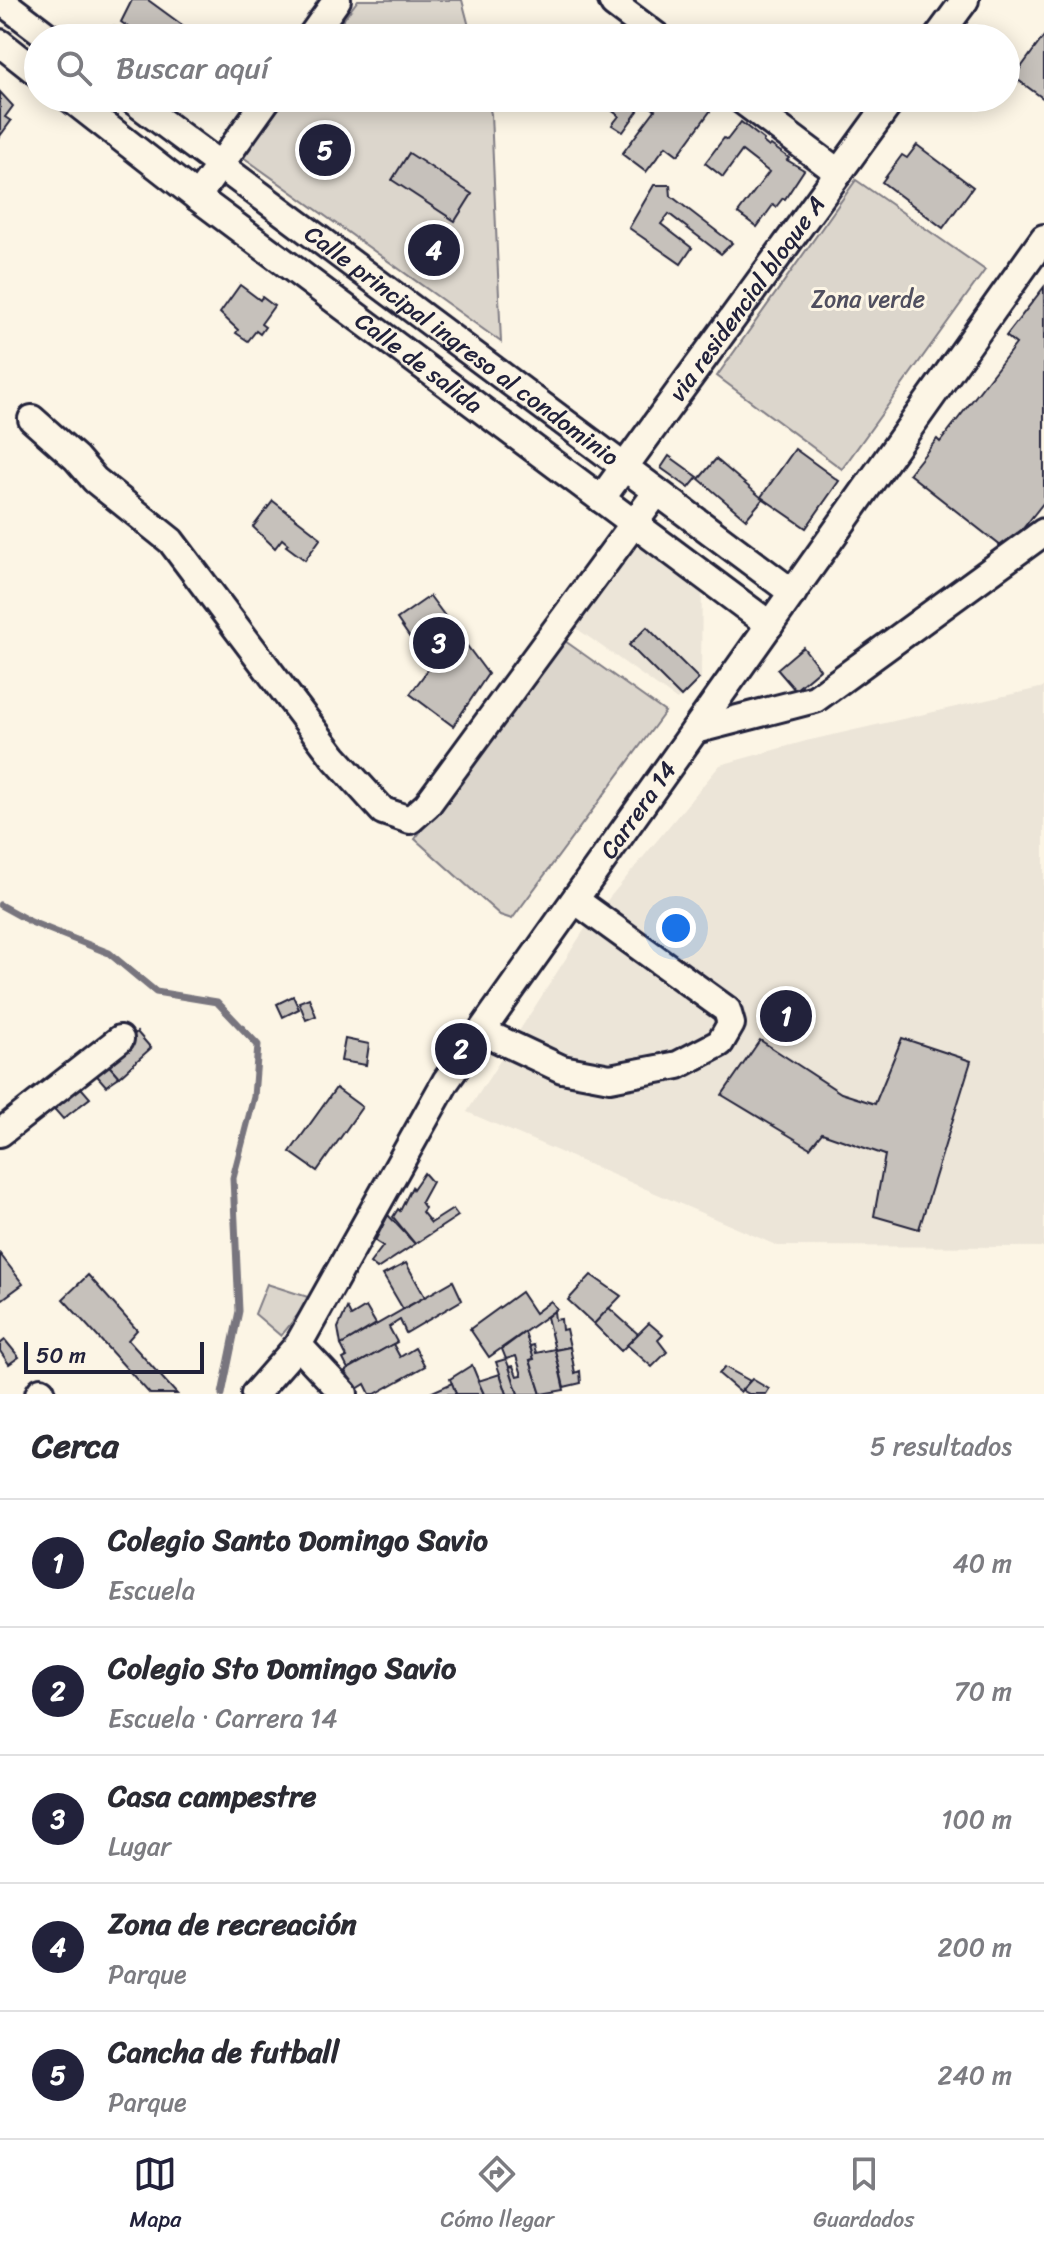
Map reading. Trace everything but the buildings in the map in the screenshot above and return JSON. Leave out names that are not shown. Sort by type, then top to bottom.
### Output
[{"type":"street","points":[[0,0],[32,24]]},
{"type":"street","points":[[320,24],[337,0]]},
{"type":"street","points":[[947,24],[965,0]]},
{"type":"street","points":[[613,2],[641,24]]},
{"type":"street","points":[[0,43],[24,62]]},
{"type":"street","name":"Calle de salida","points":[[88,112],[770,625]]},
{"type":"street","name":"Calle principal ingreso al condominio","points":[[149,112],[793,593]]},
{"type":"street","points":[[197,197],[258,112]]},
{"type":"street","points":[[758,112],[839,173]]},
{"type":"street","name":"via residencial bloque A","points":[[601,499],[883,112]]},
{"type":"street","name":"Carrera 14","points":[[255,1394],[298,1345],[446,1081],[1044,238]]},
{"type":"street","points":[[32,419],[76,458],[95,480],[171,541],[334,757],[383,811],[410,820],[427,805],[657,492]]},
{"type":"street","points":[[695,730],[815,699],[1044,532]]},
{"type":"street","points":[[483,1032],[562,1069],[610,1078],[678,1065],[720,1043],[731,1024],[727,1010],[575,900]]},
{"type":"street","points":[[0,1133],[120,1039]]},
{"type":"street","points":[[298,1345],[344,1394]]},
{"type":"shaded area","points":[[638,536],[702,577],[701,678],[677,700],[576,628]]},
{"type":"shaded area","points":[[1044,687],[1044,1247],[778,1246],[467,1112],[590,921],[720,765],[806,741]]},
{"type":"green space","points":[[358,0],[462,0],[468,24],[340,24]]},
{"type":"green space","points":[[276,112],[490,112],[501,342],[243,157]]},
{"type":"green space","name":"Zona verde","points":[[856,180],[985,270],[842,469],[717,376]]},
{"type":"green space","points":[[565,641],[665,712],[512,919],[500,915],[415,839]]},
{"type":"green space","points":[[267,1284],[311,1298],[281,1336],[255,1314]]},
{"type":"waterway","points":[[0,905],[31,922],[109,953],[156,992],[217,1002],[258,1045],[254,1097],[233,1178],[239,1311],[222,1394]]},
{"type":"place","name":"Cancha de futball","points":[[325,150]]},
{"type":"place","name":"Zona de recreación","points":[[434,250]]},
{"type":"place","name":"Casa campestre","points":[[439,643]]},
{"type":"place","name":"Colegio Santo Domingo Savio","points":[[786,1016]]},
{"type":"place","name":"Colegio Sto Domingo Savio","points":[[461,1049]]}]
